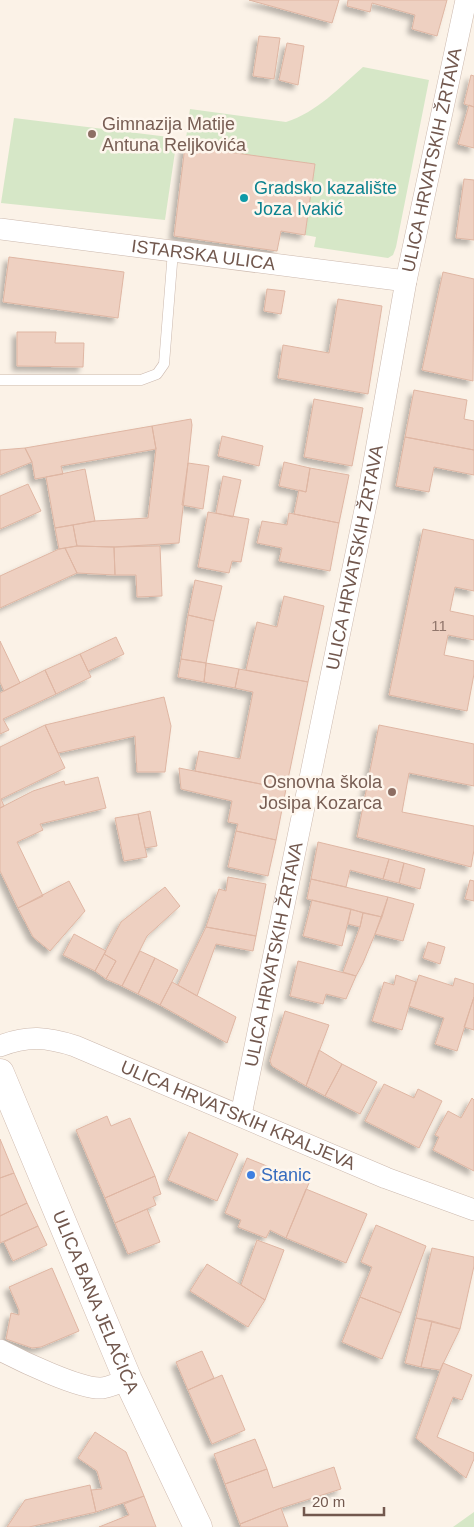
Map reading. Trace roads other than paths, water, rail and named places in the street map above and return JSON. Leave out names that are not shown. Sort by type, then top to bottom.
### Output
[{"type":"main road","name":"ULICA BANA JELAČIĆA","points":[[0,1073],[128,1380],[198,1527]]},
{"type":"street","name":"ULICA HRVATSKIH ŽRTAVA","points":[[240,1115],[369,490],[406,281],[466,0]]},
{"type":"street","name":"ISTARSKA ULICA","points":[[0,229],[406,281]]},
{"type":"street","name":"ULICA HRVATSKIH KRALJEVA","points":[[0,1046],[13,1041],[34,1037],[56,1040],[240,1115],[386,1178],[474,1210]]},
{"type":"street","points":[[0,1350],[76,1383],[101,1388],[128,1380]]},
{"type":"lane","points":[[0,380],[141,380],[157,374],[164,364],[173,251]]},
{"type":"place","name":"Gimnazija Matije Antuna Reljkovića","points":[[92,134]]},
{"type":"place","name":"Gradsko kazalište Joza Ivakić","points":[[244,198]]},
{"type":"place","name":"Osnovna škola Josipa Kozarca","points":[[392,792]]},
{"type":"place","name":"Stanic","points":[[251,1175]]}]
